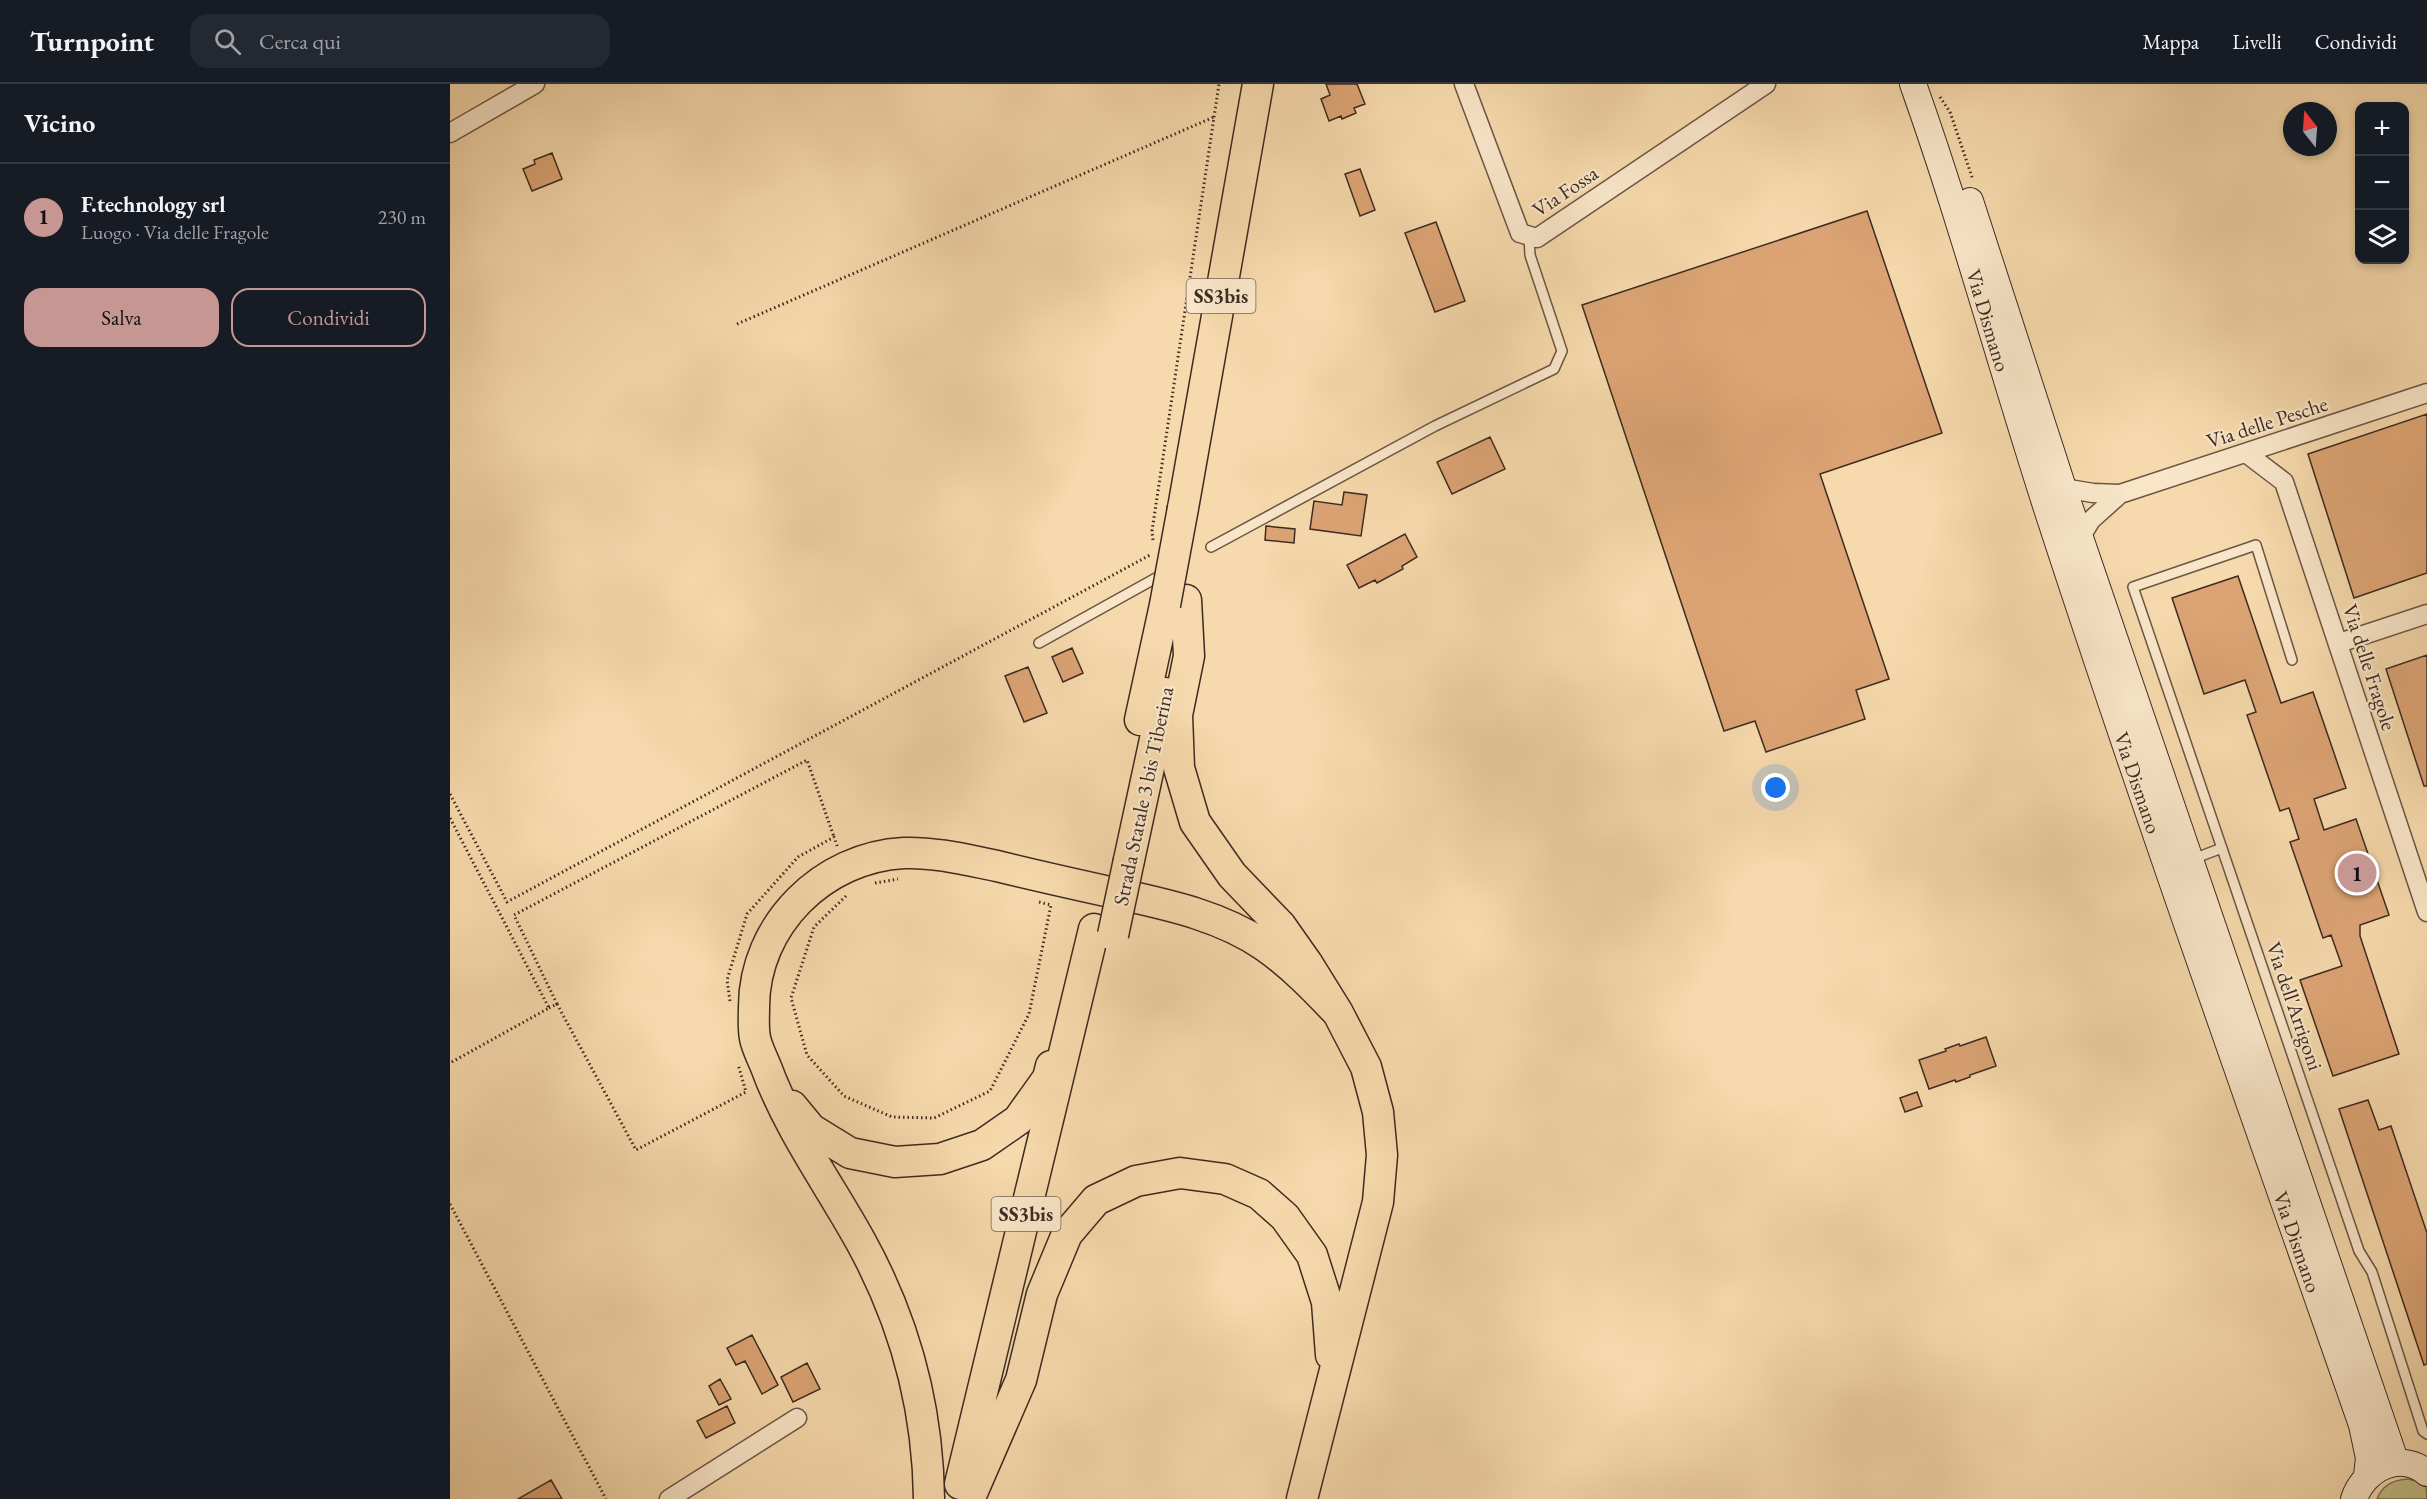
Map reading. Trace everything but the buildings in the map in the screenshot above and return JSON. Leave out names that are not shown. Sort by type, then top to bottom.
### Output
[{"type":"highway","name":"Strada Statale 3 bis Tiberina","points":[[1193,505],[1258,84]]},
{"type":"highway","name":"Strada Statale 3 bis Tiberina","points":[[966,1497],[1120,858],[1169,594],[1193,505],[1278,84]]},
{"type":"highway","points":[[1169,594],[1189,656],[1177,715],[1178,747],[1179,768],[1196,822],[1232,875],[1281,926],[1307,963],[1338,1013],[1366,1067],[1378,1112],[1382,1155],[1378,1202],[1302,1499]]},
{"type":"highway","points":[[929,1499],[928,1462],[921,1406],[909,1354],[893,1306],[862,1243],[798,1137],[772,1084],[754,1036],[754,986],[767,943],[792,905],[825,878],[863,861],[903,853],[951,856],[1183,908],[1228,925],[1263,945],[1298,971],[1338,1013]]},
{"type":"highway","points":[[772,1084],[811,1129],[850,1153],[895,1162],[940,1159],[982,1145],[1018,1120],[1048,1078],[1103,932]]},
{"type":"highway","points":[[966,1497],[1022,1380],[1042,1294],[1067,1234],[1096,1200],[1136,1181],[1180,1173],[1225,1179],[1258,1194],[1285,1217],[1312,1255],[1327,1302],[1334,1379]]},
{"type":"main road","name":"Via Dismano","points":[[1913,84],[1979,283],[2049,517],[2179,864],[2396,1463]]},
{"type":"main road","name":"Via Dismano","points":[[1932,84],[2080,538],[2179,864],[2362,1425],[2368,1458],[2367,1476]]},
{"type":"main road","points":[[2354,1499],[2358,1488],[2375,1469],[2396,1463],[2410,1465],[2427,1473]]},
{"type":"street","points":[[450,133],[535,84]]},
{"type":"street","name":"Via Fossa","points":[[1464,84],[1520,233],[1537,238],[1766,84]]},
{"type":"street","name":"Via delle Pesche","points":[[2063,488],[2093,493],[2120,494],[2427,393]]},
{"type":"street","name":"Via delle Fragole","points":[[2246,453],[2284,483],[2427,912]]},
{"type":"street","name":"Via delle Pesche","points":[[2080,538],[2091,520],[2120,494]]},
{"type":"street","points":[[2339,643],[2427,614]]},
{"type":"street","points":[[669,1499],[797,1418]]},
{"type":"lane","points":[[1211,547],[1435,426],[1554,369],[1562,351],[1530,255],[1529,236]]},
{"type":"lane","name":"Via dell'Arrigoni","points":[[2292,660],[2256,545],[2133,587],[2359,1251],[2372,1272],[2423,1431],[2427,1434]]},
{"type":"lane","points":[[1039,643],[1169,594]]},
{"type":"lane","points":[[2179,864],[2222,848]]},
{"type":"path","points":[[1153,542],[1152,531],[1219,84]]},
{"type":"path","points":[[737,324],[1214,117]]},
{"type":"path","points":[[450,794],[507,902],[1154,553],[1169,594]]},
{"type":"path","points":[[737,1062],[746,1092],[636,1150],[557,1004],[514,915],[807,760],[846,868],[850,892],[814,927],[791,998],[807,1055],[844,1096],[892,1117],[934,1118],[990,1091],[1029,1014],[1051,905],[1031,899]]},
{"type":"path","points":[[450,818],[549,1008]]},
{"type":"path","points":[[730,1004],[727,980],[747,914],[798,857],[834,837]]},
{"type":"path","points":[[874,884],[903,878]]},
{"type":"path","points":[[450,1063],[557,1004]]},
{"type":"path","points":[[450,1204],[606,1499]]},
{"type":"shaded area","points":[[2407,1479],[2417,1481],[2426,1487],[2427,1499],[2377,1499],[2389,1484]]},
{"type":"place","name":"F.technology srl","points":[[2357,873]]}]
